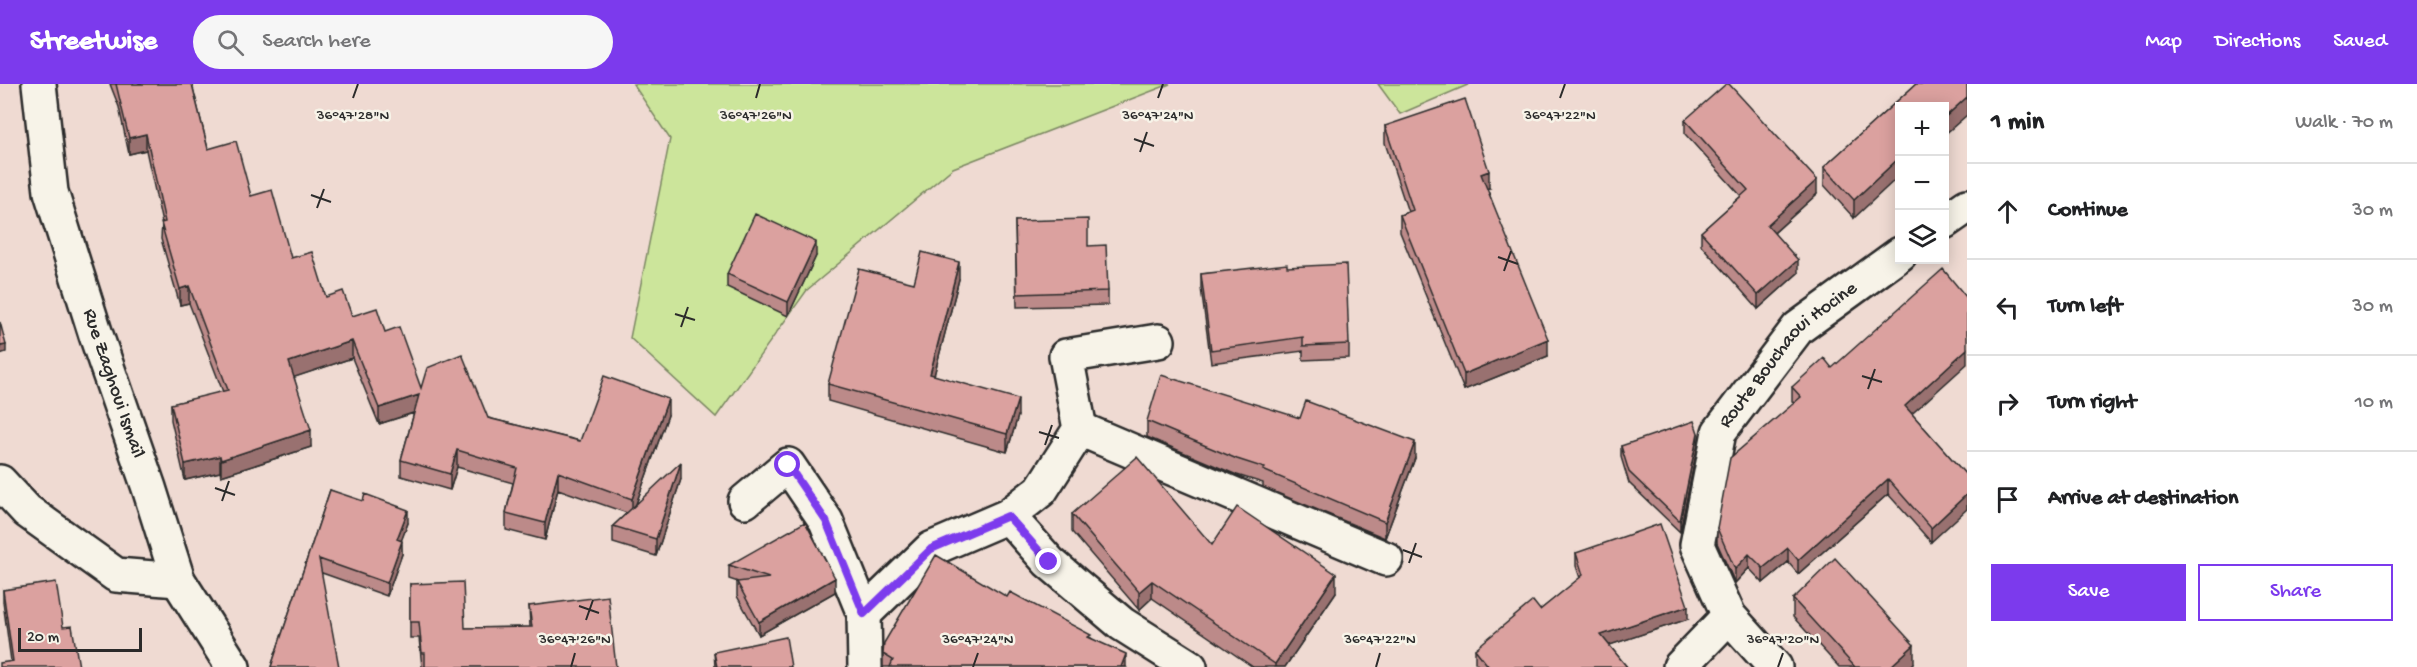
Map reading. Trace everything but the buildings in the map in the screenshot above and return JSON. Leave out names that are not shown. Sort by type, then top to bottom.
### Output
[{"type":"street","name":"Rue Zaghoui Ismaïl","points":[[39,84],[51,192],[96,335],[178,580],[233,667]]},
{"type":"street","points":[[1949,219],[1967,206]]},
{"type":"street","name":"Route Bouchaoui Hocine","points":[[1775,667],[1729,616],[1696,545],[1719,432],[1797,328],[1895,257]]},
{"type":"street","points":[[864,614],[931,549],[1008,516],[1041,490],[1080,429],[1066,356],[1158,341]]},
{"type":"street","points":[[1080,429],[1386,559]]},
{"type":"street","points":[[745,501],[788,465],[826,521],[864,614],[865,667]]},
{"type":"street","points":[[0,482],[27,511],[116,574],[178,580]]},
{"type":"street","points":[[1008,516],[1049,562],[1122,624],[1190,667]]},
{"type":"street","points":[[1680,667],[1729,616]]},
{"type":"green space","points":[[633,84],[1170,84],[953,168],[807,290],[716,417],[630,338],[670,139]]},
{"type":"green space","points":[[1378,84],[1470,84],[1400,114]]},
{"type":"route","points":[[788,465],[826,521],[864,614],[931,549],[1008,516],[1049,562]]}]
